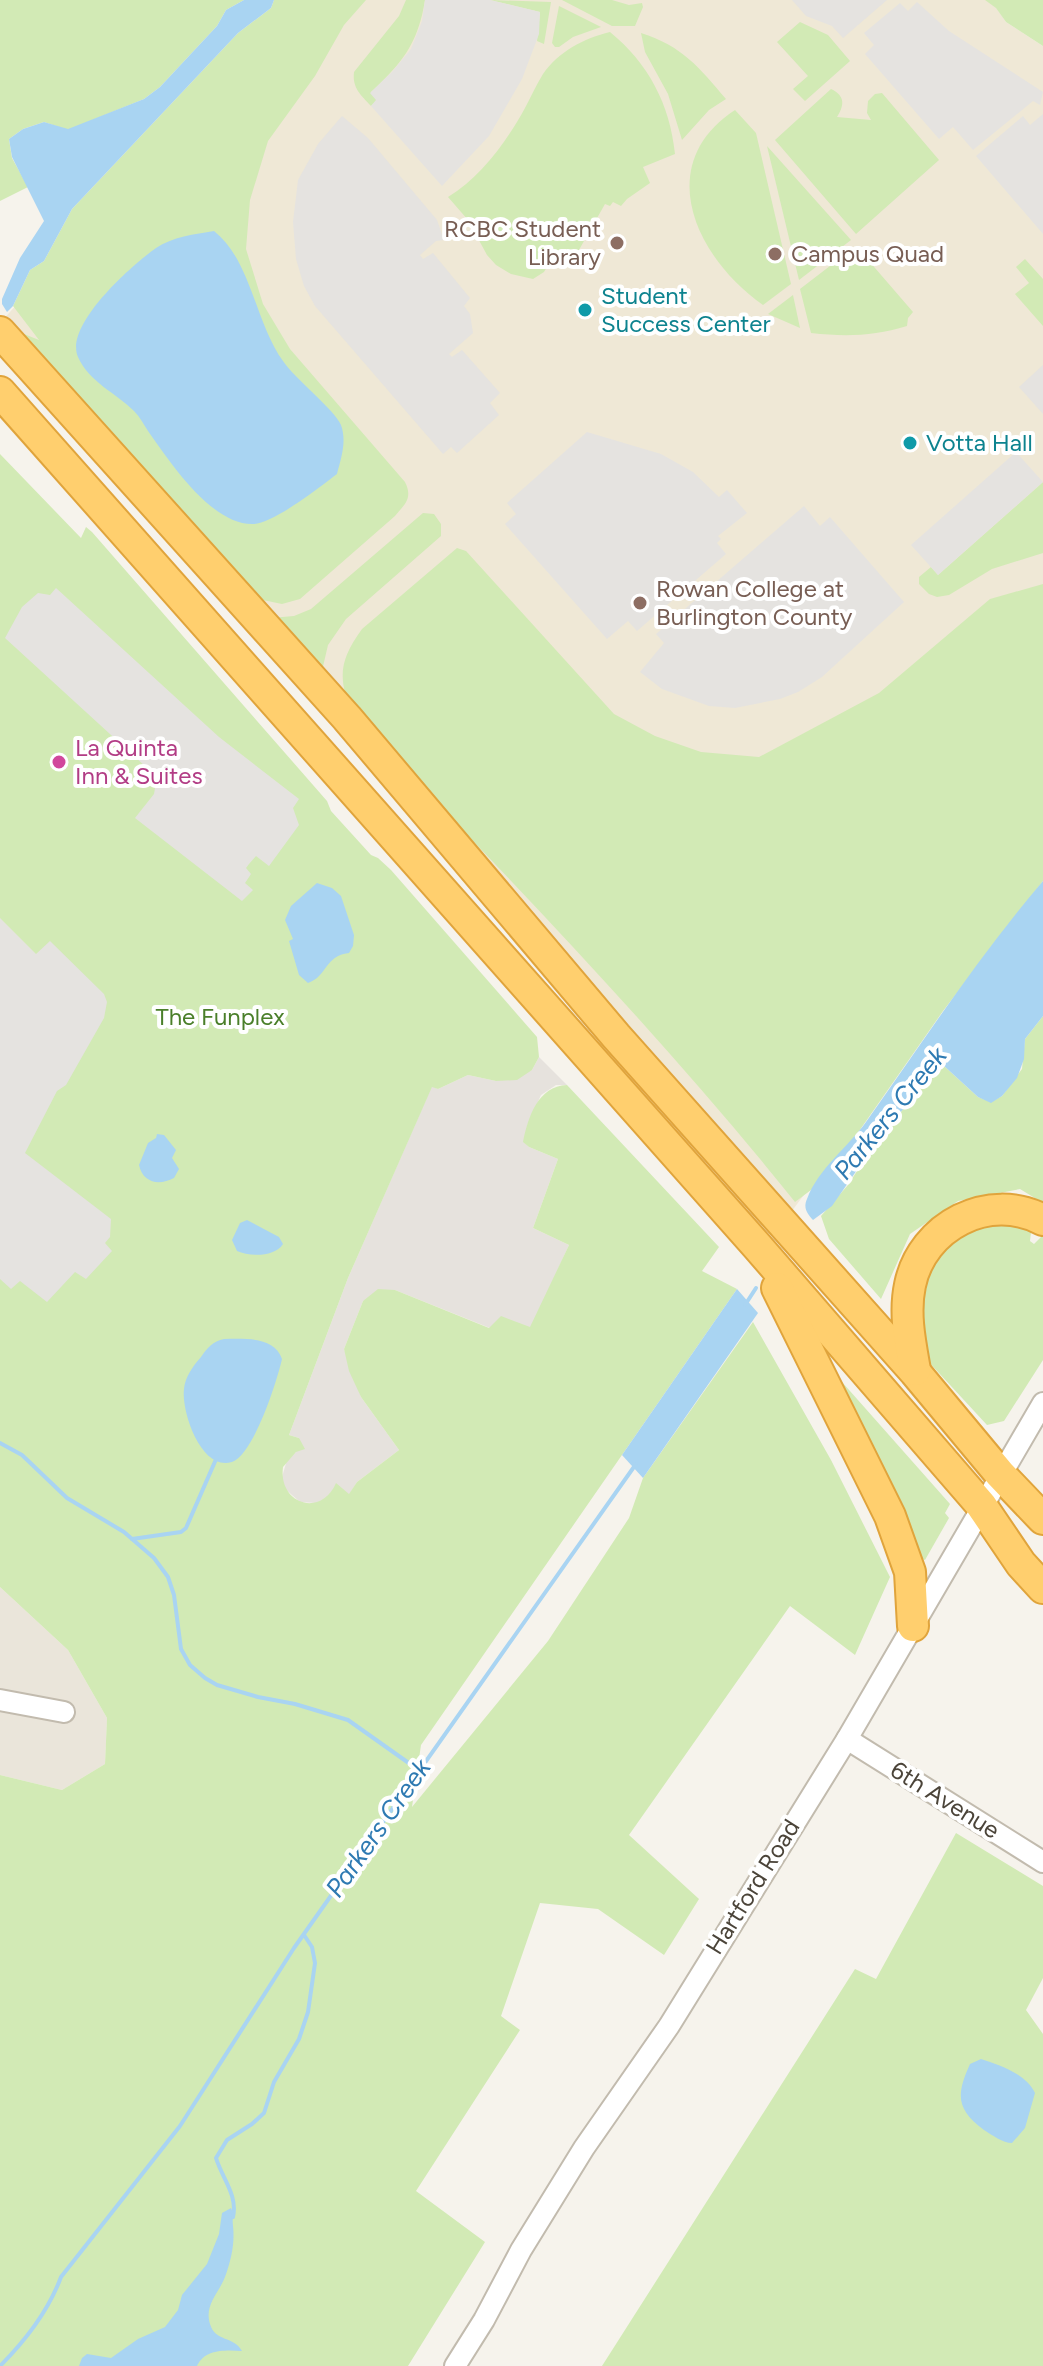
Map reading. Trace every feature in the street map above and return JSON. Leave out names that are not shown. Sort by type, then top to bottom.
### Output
[{"type":"highway","points":[[0,332],[336,707],[616,1036],[915,1372],[1000,1474],[1043,1519]]},
{"type":"highway","points":[[0,392],[757,1246],[981,1505],[1021,1564],[1043,1588]]},
{"type":"highway","points":[[915,1372],[908,1333],[909,1286],[916,1264],[928,1244],[945,1227],[966,1215],[990,1210],[1015,1211],[1043,1220]]},
{"type":"highway","points":[[757,1246],[890,1516],[910,1572],[913,1626]]},
{"type":"street","name":"Hartford Road","points":[[455,2366],[584,2148],[669,2026],[847,1739],[1043,1403]]},
{"type":"street","points":[[0,1700],[64,1712]]},
{"type":"street","name":"6th Avenue","points":[[847,1739],[1043,1862]]},
{"type":"shaded area","name":"Rowan College at Burlington County","points":[[276,0],[991,0],[1006,22],[1043,46],[1043,873],[783,1223],[0,323],[266,29]]},
{"type":"shaded area","points":[[425,0],[490,0],[540,12],[539,34],[522,79],[489,136],[442,186],[371,106],[376,100],[370,93],[411,49],[422,21]]},
{"type":"shaded area","points":[[792,0],[887,0],[843,38],[832,26],[806,16]]},
{"type":"shaded area","points":[[917,2],[949,31],[1043,92],[1040,105],[1033,101],[973,150],[953,127],[939,139],[865,54],[874,45],[864,33],[900,3],[908,11]]},
{"type":"shaded area","points":[[1043,114],[1043,234],[976,156],[1023,116],[1030,125]]},
{"type":"shaded area","points":[[342,116],[368,138],[437,220],[444,240],[436,241],[420,255],[423,259],[433,253],[470,298],[464,306],[470,314],[473,333],[449,354],[452,357],[462,350],[500,393],[490,403],[499,415],[457,453],[451,447],[443,454],[315,306],[304,286],[296,259],[293,222],[298,180],[318,144]]},
{"type":"shaded area","points":[[1043,365],[1043,414],[1019,387]]},
{"type":"shaded area","points":[[587,432],[661,454],[693,472],[719,497],[727,490],[747,513],[718,536],[721,539],[717,543],[726,554],[637,631],[628,621],[607,639],[505,524],[516,514],[507,503]]},
{"type":"shaded area","points":[[1016,452],[1043,482],[938,575],[911,545]]},
{"type":"shaded area","points":[[804,506],[820,526],[830,517],[904,602],[822,677],[780,699],[735,708],[709,706],[662,689],[640,672],[664,643],[656,634]]},
{"type":"shaded area","points":[[56,588],[219,737],[299,799],[293,808],[299,825],[269,866],[256,856],[246,868],[251,874],[245,883],[253,890],[242,901],[135,818],[154,794],[157,777],[5,638],[22,607],[38,593],[50,595]]},
{"type":"shaded area","points":[[0,918],[36,954],[50,941],[104,994],[107,1002],[104,1018],[66,1085],[57,1091],[25,1153],[111,1219],[110,1237],[105,1243],[112,1251],[86,1279],[75,1272],[47,1302],[20,1281],[11,1289],[0,1279]]},
{"type":"shaded area","points":[[539,1057],[567,1085],[556,1085],[541,1095],[527,1126],[524,1142],[558,1159],[533,1228],[569,1245],[531,1328],[490,1328],[395,1290],[363,1301],[344,1349],[361,1397],[399,1450],[357,1482],[349,1495],[334,1489],[316,1503],[300,1502],[284,1488],[282,1477],[287,1460],[296,1452],[299,1438],[289,1435],[348,1278],[432,1086],[438,1089],[468,1075],[496,1081],[532,1070]]},
{"type":"shaded area","points":[[0,1587],[68,1650],[107,1718],[105,1764],[62,1790],[0,1775]]},
{"type":"green space","points":[[0,0],[244,0],[226,10],[217,26],[160,87],[144,99],[68,130],[44,122],[23,129],[9,139],[12,158],[28,187],[0,201]]},
{"type":"green space","points":[[274,0],[366,0],[344,25],[315,76],[268,141],[250,200],[246,249],[263,304],[290,349],[405,482],[408,492],[407,500],[395,516],[300,599],[282,604],[258,599],[9,328],[39,340],[13,306],[30,270],[44,261],[72,209],[238,33],[271,8]]},
{"type":"green space","points":[[406,0],[425,0],[418,29],[400,62],[371,92],[377,100],[371,106],[356,87],[354,72],[399,16]]},
{"type":"green space","points":[[490,0],[551,2],[544,44],[537,41],[540,12]]},
{"type":"green space","points":[[562,0],[612,0],[629,5],[642,3],[643,7],[635,26],[612,26]]},
{"type":"green space","points":[[985,0],[1043,0],[1043,46],[1006,22],[996,8]]},
{"type":"green space","points":[[559,6],[601,27],[555,47],[552,43]]},
{"type":"green space","points":[[800,22],[828,35],[850,61],[805,101],[793,89],[808,76],[777,42]]},
{"type":"green space","points":[[610,32],[635,57],[655,86],[668,118],[675,154],[643,167],[650,183],[621,206],[613,202],[610,206],[605,204],[571,264],[553,257],[544,272],[533,279],[511,274],[487,255],[468,220],[448,197],[482,169],[501,145],[549,66],[572,47]]},
{"type":"green space","points":[[641,33],[679,51],[726,99],[709,110],[682,140],[668,94],[645,52]]},
{"type":"green space","points":[[831,89],[842,102],[837,117],[871,120],[867,113],[868,101],[875,94],[882,93],[939,160],[856,234],[775,140]]},
{"type":"green space","points":[[735,110],[756,133],[791,284],[763,305],[739,286],[719,263],[703,238],[693,211],[690,184],[695,157],[709,132]]},
{"type":"green space","points":[[767,146],[851,240],[799,280]]},
{"type":"green space","points":[[856,246],[913,312],[907,326],[860,335],[811,333],[800,289]]},
{"type":"green space","points":[[1025,259],[1043,279],[1043,326],[1015,294],[1029,283],[1016,267]]},
{"type":"green space","points":[[793,295],[800,328],[768,314]]},
{"type":"green space","name":"The Funplex","points":[[0,454],[81,538],[86,527],[92,532],[327,801],[331,811],[371,855],[391,870],[537,1037],[539,1057],[532,1070],[517,1080],[496,1081],[468,1075],[438,1089],[432,1087],[348,1278],[289,1435],[299,1438],[305,1449],[296,1452],[283,1467],[283,1480],[294,1498],[311,1503],[321,1500],[336,1483],[349,1494],[357,1482],[399,1450],[361,1397],[349,1371],[344,1349],[363,1301],[378,1289],[395,1290],[489,1328],[501,1316],[530,1327],[569,1245],[533,1228],[558,1159],[523,1142],[536,1104],[557,1087],[567,1085],[719,1247],[702,1271],[737,1289],[421,1745],[412,1807],[548,1641],[629,1518],[643,1478],[753,1322],[831,1460],[890,1577],[855,1655],[790,1606],[629,1835],[699,1899],[664,1955],[598,1909],[540,1903],[501,2016],[520,2030],[416,2191],[485,2242],[408,2366],[0,2366],[0,1775],[62,1790],[105,1764],[107,1718],[68,1650],[0,1587]]},
{"type":"green space","points":[[1043,482],[1043,553],[992,569],[949,595],[937,597],[919,584],[919,577],[931,567],[938,575]]},
{"type":"green space","points":[[423,513],[434,514],[441,524],[441,536],[346,619],[328,645],[321,675],[271,618],[294,616],[311,609]]},
{"type":"green space","points":[[457,548],[466,551],[614,714],[655,736],[701,752],[759,757],[879,693],[990,599],[1043,584],[1043,881],[943,1011],[850,1144],[811,1190],[795,1202],[635,1015],[353,716],[343,671],[354,641],[362,629]]},
{"type":"green space","points":[[1043,1016],[1043,1203],[1020,1189],[958,1201],[910,1234],[881,1299],[829,1239],[821,1216],[848,1185],[868,1154],[936,1067],[943,1065],[978,1097],[991,1102],[1002,1096],[1022,1069],[1025,1039]]},
{"type":"green space","points":[[1032,1224],[1030,1241],[1034,1244],[1043,1235],[1043,1360],[1004,1421],[987,1425],[926,1359],[920,1285],[931,1256],[966,1226]]},
{"type":"green space","points":[[842,1382],[950,1504],[945,1513],[949,1518],[925,1560],[920,1558],[833,1384]]},
{"type":"green space","points":[[956,1833],[1043,1886],[1043,1978],[1026,2010],[1043,2034],[1043,2366],[602,2366],[855,1969],[876,1979]]},
{"type":"water","points":[[244,0],[274,0],[271,8],[238,33],[72,209],[44,261],[30,270],[7,312],[2,299],[20,258],[44,221],[12,157],[9,139],[23,129],[44,122],[68,129],[144,99],[160,87],[217,26],[226,10]]},
{"type":"water","points":[[214,231],[236,258],[283,361],[331,411],[343,431],[343,450],[337,474],[285,511],[254,524],[238,522],[223,515],[194,490],[136,413],[83,366],[76,344],[90,313],[103,297],[156,248],[184,236]]},
{"type":"water","points":[[1043,881],[1043,1016],[1025,1039],[1024,1059],[1017,1078],[1002,1096],[991,1103],[978,1097],[943,1065],[936,1067],[832,1206],[813,1220],[805,1205],[818,1178],[866,1122],[974,969]]},
{"type":"water","points":[[317,883],[332,888],[341,896],[354,935],[349,953],[335,958],[308,983],[299,975],[289,941],[293,939],[285,920],[291,906]]},
{"type":"water","points":[[157,1134],[164,1135],[176,1150],[172,1158],[179,1169],[174,1178],[163,1182],[148,1179],[139,1165],[148,1143]]},
{"type":"water","points":[[247,1220],[279,1237],[283,1244],[262,1255],[237,1251],[232,1240],[240,1223]]},
{"type":"water","points":[[737,1289],[758,1313],[643,1478],[622,1455]]},
{"type":"water","points":[[224,1339],[249,1339],[265,1343],[272,1346],[282,1359],[263,1416],[248,1446],[232,1462],[221,1463],[211,1458],[195,1438],[186,1411],[184,1389],[190,1372],[206,1351],[213,1343]]},
{"type":"water","points":[[981,2059],[1019,2075],[1035,2093],[1025,2128],[1012,2143],[984,2130],[968,2115],[961,2101],[962,2084],[970,2064]]},
{"type":"water","points":[[231,2208],[232,2252],[209,2317],[212,2330],[242,2351],[210,2354],[197,2366],[79,2366],[87,2354],[111,2358],[138,2339],[165,2327],[178,2310],[182,2295],[207,2264],[219,2234],[222,2213]]},
{"type":"waterway","name":"Parkers Creek","points":[[745,1305],[756,1288]]},
{"type":"waterway","points":[[0,1443],[22,1455],[67,1498],[124,1532],[154,1558],[168,1577],[174,1595],[181,1649],[190,1665],[205,1678],[217,1685],[348,1720],[420,1771]]},
{"type":"waterway","points":[[132,1539],[181,1532],[186,1528],[217,1457]]},
{"type":"waterway","name":"Parkers Creek","points":[[0,2366],[35,2325],[61,2277],[180,2126],[294,1948],[636,1464]]},
{"type":"waterway","points":[[233,2217],[231,2194],[216,2158],[227,2140],[264,2113],[274,2082],[299,2039],[308,2012],[315,1963],[312,1947],[304,1935]]},
{"type":"place","name":"RCBC Student Library","points":[[617,243]]},
{"type":"place","name":"Campus Quad","points":[[775,254]]},
{"type":"place","name":"Student Success Center","points":[[585,310]]},
{"type":"place","name":"Votta Hall","points":[[910,443]]},
{"type":"place","name":"Rowan College at Burlington County","points":[[640,603]]},
{"type":"place","name":"La Quinta Inn & Suites","points":[[59,762]]}]
